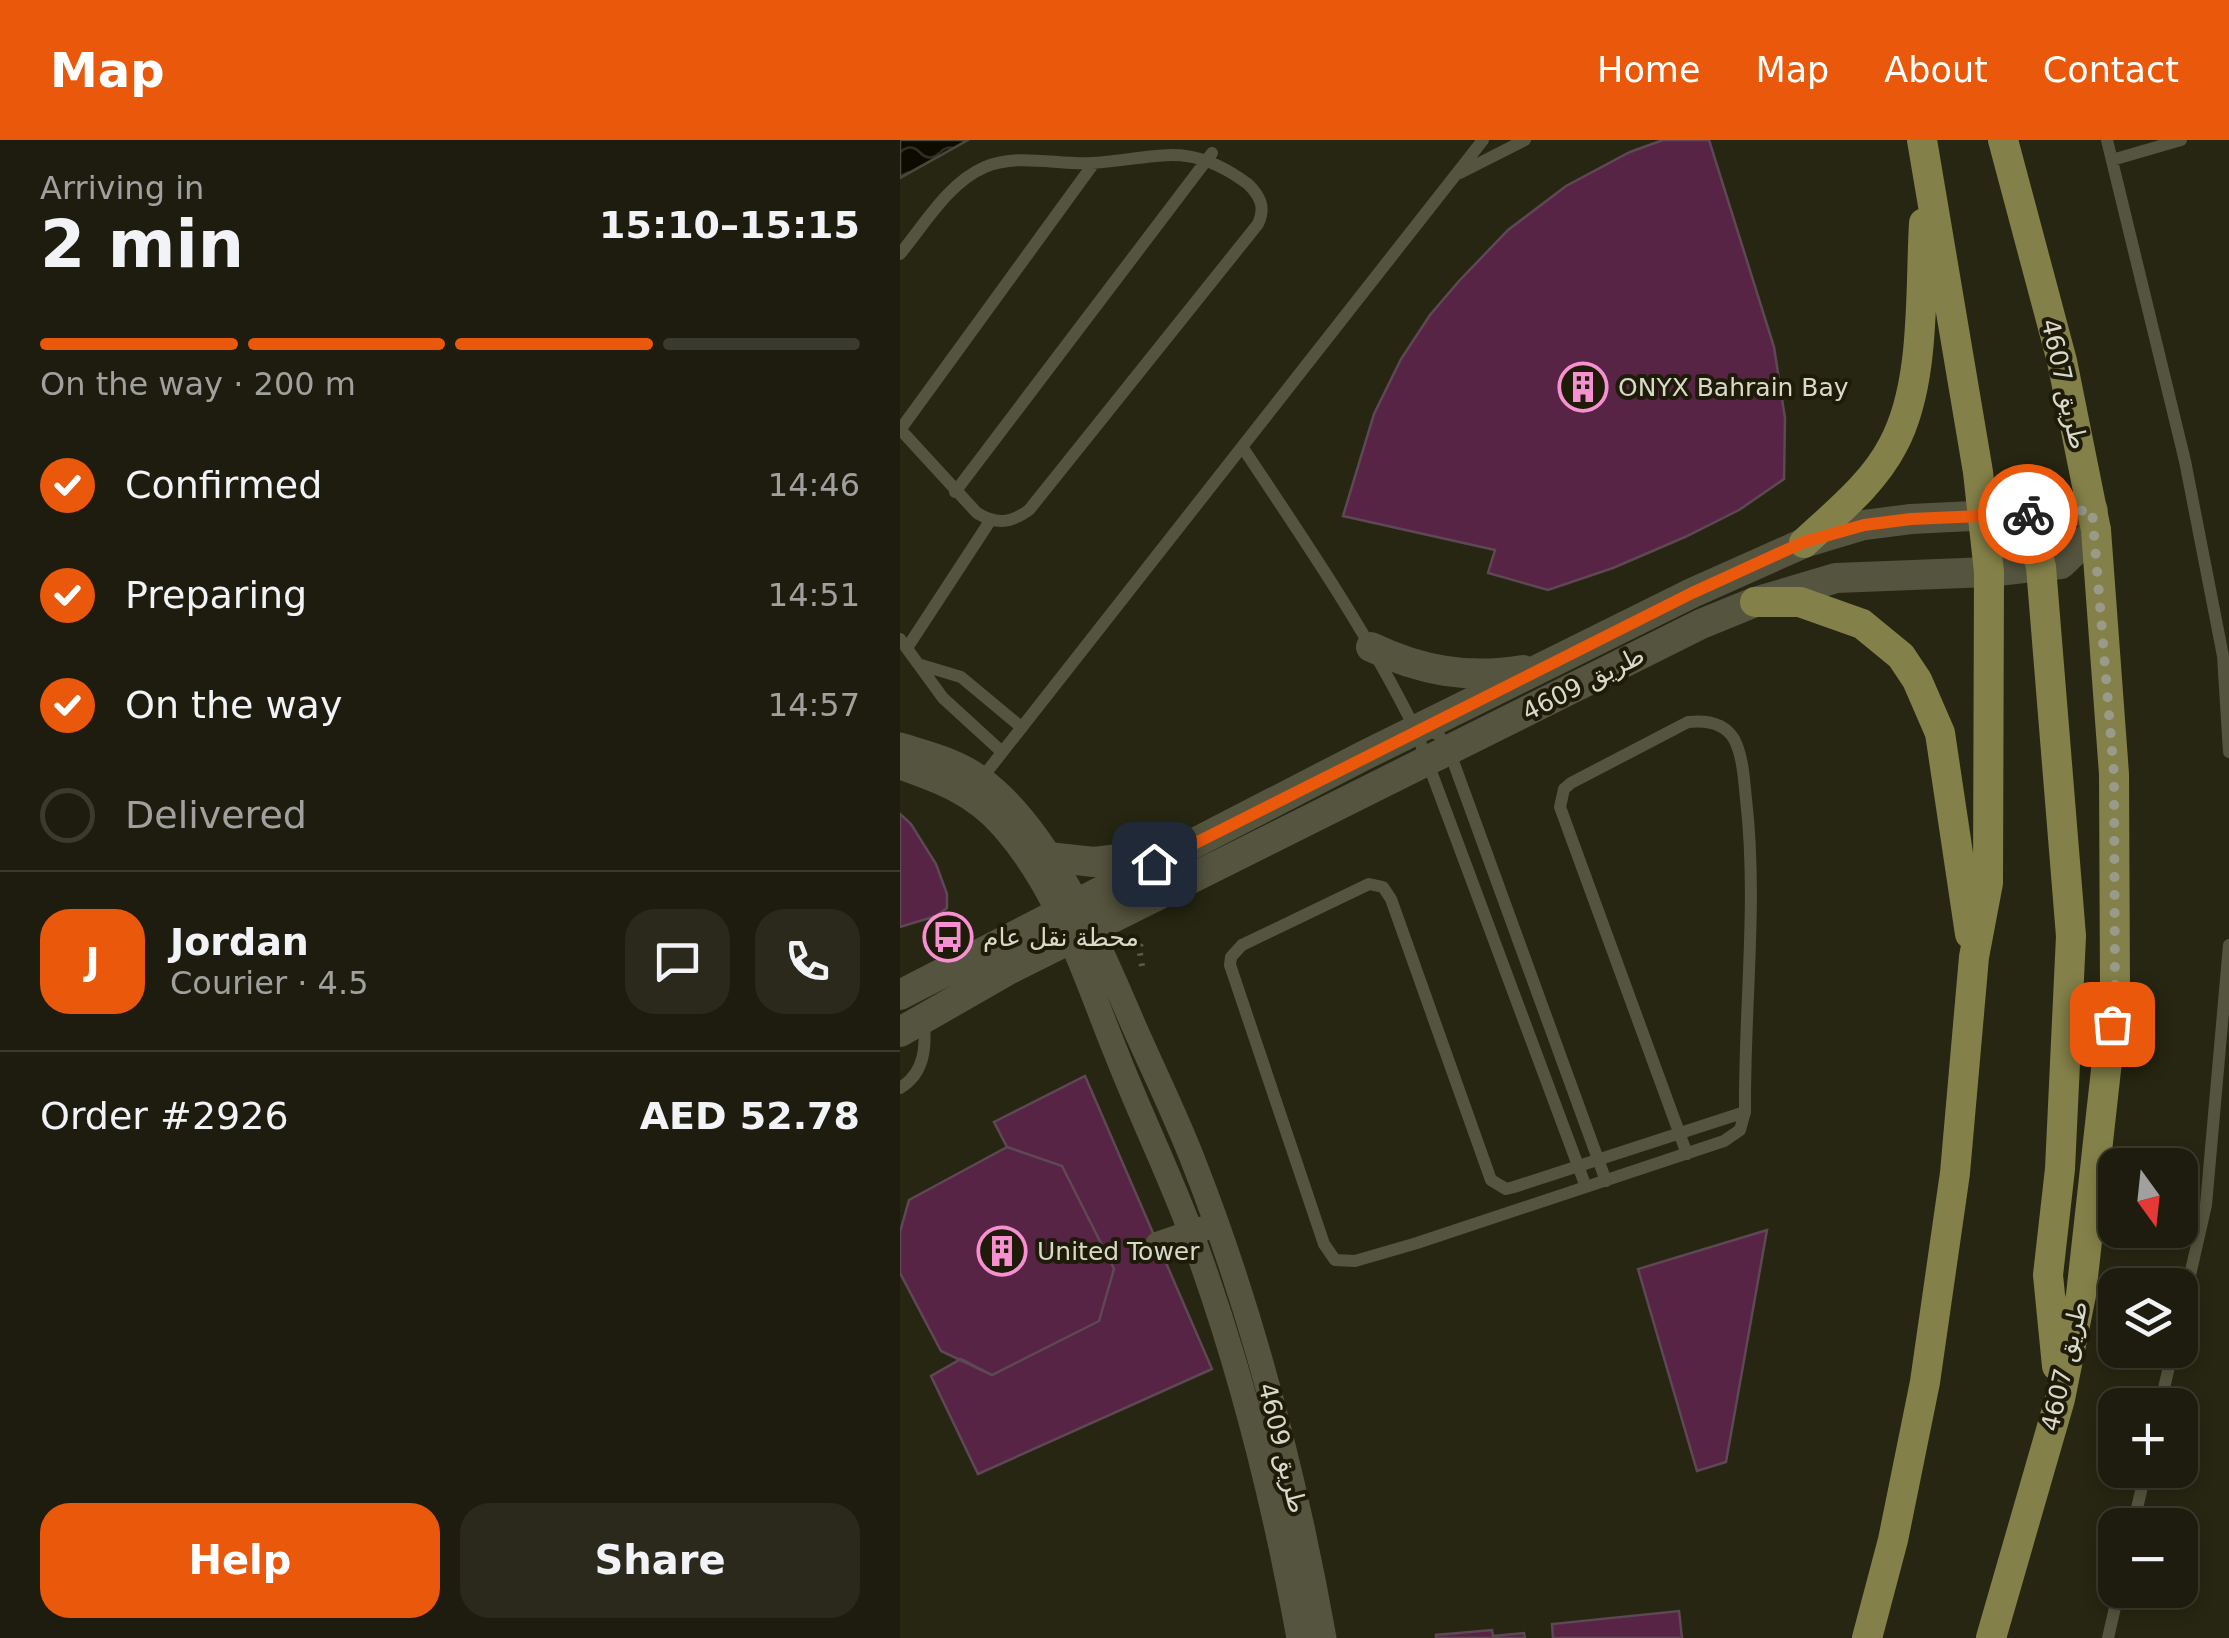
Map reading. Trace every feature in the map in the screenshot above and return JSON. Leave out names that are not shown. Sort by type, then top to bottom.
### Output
[{"type":"main road","name":"طريق 4607","points":[[1991,1638],[2060,1399],[2081,1294],[2115,989],[2114,774],[2094,520],[2062,361],[2003,140]]},
{"type":"main road","points":[[1867,1638],[1894,1540],[1925,1382],[1955,1173],[1974,957],[1988,883],[1989,572],[1925,152]]},
{"type":"main road","points":[[1804,542],[1855,496],[1893,446],[1911,400],[1917,348],[1925,152]]},
{"type":"main road","points":[[1983,517],[2024,535],[2033,545],[2041,566],[2071,936],[2060,1169],[2048,1275],[2060,1399]]},
{"type":"main road","points":[[1755,602],[1800,602],[1862,624],[1901,656],[1917,680],[1940,733],[1974,957]]},
{"type":"main road","points":[[1844,1638],[1894,1540]]},
{"type":"street","name":"طريق 4609","points":[[900,994],[1074,921],[1145,902],[1430,747],[1546,666],[1804,542],[1864,525],[1911,519],[2094,520]]},
{"type":"street","name":"طريق 4609","points":[[912,1026],[1010,969],[1176,852],[1430,747],[1701,624],[1755,602],[1836,578],[1989,572],[2061,564],[2094,520]]},
{"type":"street","points":[[1370,647],[1400,661],[1459,674],[1546,666]]},
{"type":"street","name":"طريق 4609","points":[[900,745],[952,761],[982,778],[1012,808],[1048,857],[1219,1314],[1284,1557],[1299,1638]]},
{"type":"street","name":"طريق 4609","points":[[900,767],[958,790],[991,814],[1030,859],[1115,980],[1218,1225],[1275,1412],[1324,1638]]},
{"type":"street","points":[[1048,857],[1094,862],[1176,852]]},
{"type":"street","points":[[1158,1244],[1218,1225]]},
{"type":"lane","points":[[982,778],[1483,140]]},
{"type":"lane","points":[[1458,174],[1525,140]]},
{"type":"lane","points":[[2107,140],[2184,461],[2222,656],[2229,752]]},
{"type":"lane","points":[[2112,160],[2181,140]]},
{"type":"lane","points":[[900,254],[961,182],[990,164],[1010,160],[1094,162],[1167,149],[1212,153],[1260,198],[1262,216],[1258,224],[1029,510],[1004,522],[990,521],[955,492],[900,429],[1094,162]]},
{"type":"lane","points":[[955,492],[1212,153]]},
{"type":"lane","points":[[900,233],[925,224]]},
{"type":"lane","points":[[1243,448],[1430,747],[1606,1181]]},
{"type":"lane","points":[[990,521],[904,643],[943,698],[1002,752]]},
{"type":"lane","points":[[921,665],[961,677],[1022,728]]},
{"type":"lane","points":[[1686,1154],[1679,1134],[1560,807],[1564,789],[1572,782],[1688,722],[1704,720],[1720,725],[1732,736],[1739,751],[1748,820],[1745,1112],[1744,1122],[1733,1137],[1686,1154],[1606,1181],[1402,1247],[1355,1261],[1336,1260],[1328,1253],[1305,1190],[1231,973],[1231,957],[1242,945],[1362,886],[1382,888],[1392,899],[1492,1180],[1506,1189],[1578,1167],[1679,1134],[1745,1112]]},
{"type":"lane","points":[[1430,747],[1586,1186]]},
{"type":"lane","points":[[2192,1268],[2206,1205],[2229,946]]},
{"type":"lane","points":[[900,1088],[912,1081],[926,1051],[912,1026]]},
{"type":"lane","points":[[2108,1638],[2115,1608]]},
{"type":"path","points":[[1115,980],[1142,967],[1139,947],[1144,938],[1159,928],[1145,902]]},
{"type":"water","points":[[900,140],[968,140],[900,178]]},
{"type":"building","name":"ONYX Bahrain Bay","points":[[1663,140],[1709,140],[1774,347],[1785,418],[1784,479],[1739,510],[1685,537],[1548,590],[1488,573],[1495,550],[1343,516],[1374,414],[1401,359],[1430,315],[1508,230],[1566,186],[1630,152]]},
{"type":"building","points":[[900,814],[911,824],[936,864],[947,894],[947,908],[936,916],[900,927]]},
{"type":"building","points":[[1085,1076],[1212,1369],[978,1474],[931,1376],[961,1359],[992,1375],[1099,1321],[1114,1269],[1062,1166],[1007,1147],[994,1122]]},
{"type":"building","name":"United Tower","points":[[1007,1147],[1062,1166],[1114,1269],[1099,1321],[992,1375],[941,1351],[900,1273],[900,1232],[909,1200]]},
{"type":"building","points":[[1767,1230],[1726,1462],[1697,1471],[1638,1269]]},
{"type":"building","points":[[1679,1611],[1682,1638],[1553,1638],[1552,1624]]},
{"type":"building","points":[[1492,1630],[1493,1636],[1524,1633],[1525,1638],[1436,1638],[1436,1635]]},
{"type":"way so far","points":[[2028,514],[2092,510],[2096,530],[2114,774],[2112,1024]]},
{"type":"place","name":"ONYX Bahrain Bay","points":[[1583,387]]},
{"type":"place","name":"محطة نقل عام","points":[[948,937]]},
{"type":"place","name":"United Tower","points":[[1002,1251]]},
{"type":"route","points":[[1154,864],[1692,593],[1804,542],[1864,525],[1911,519],[2028,514]]}]
